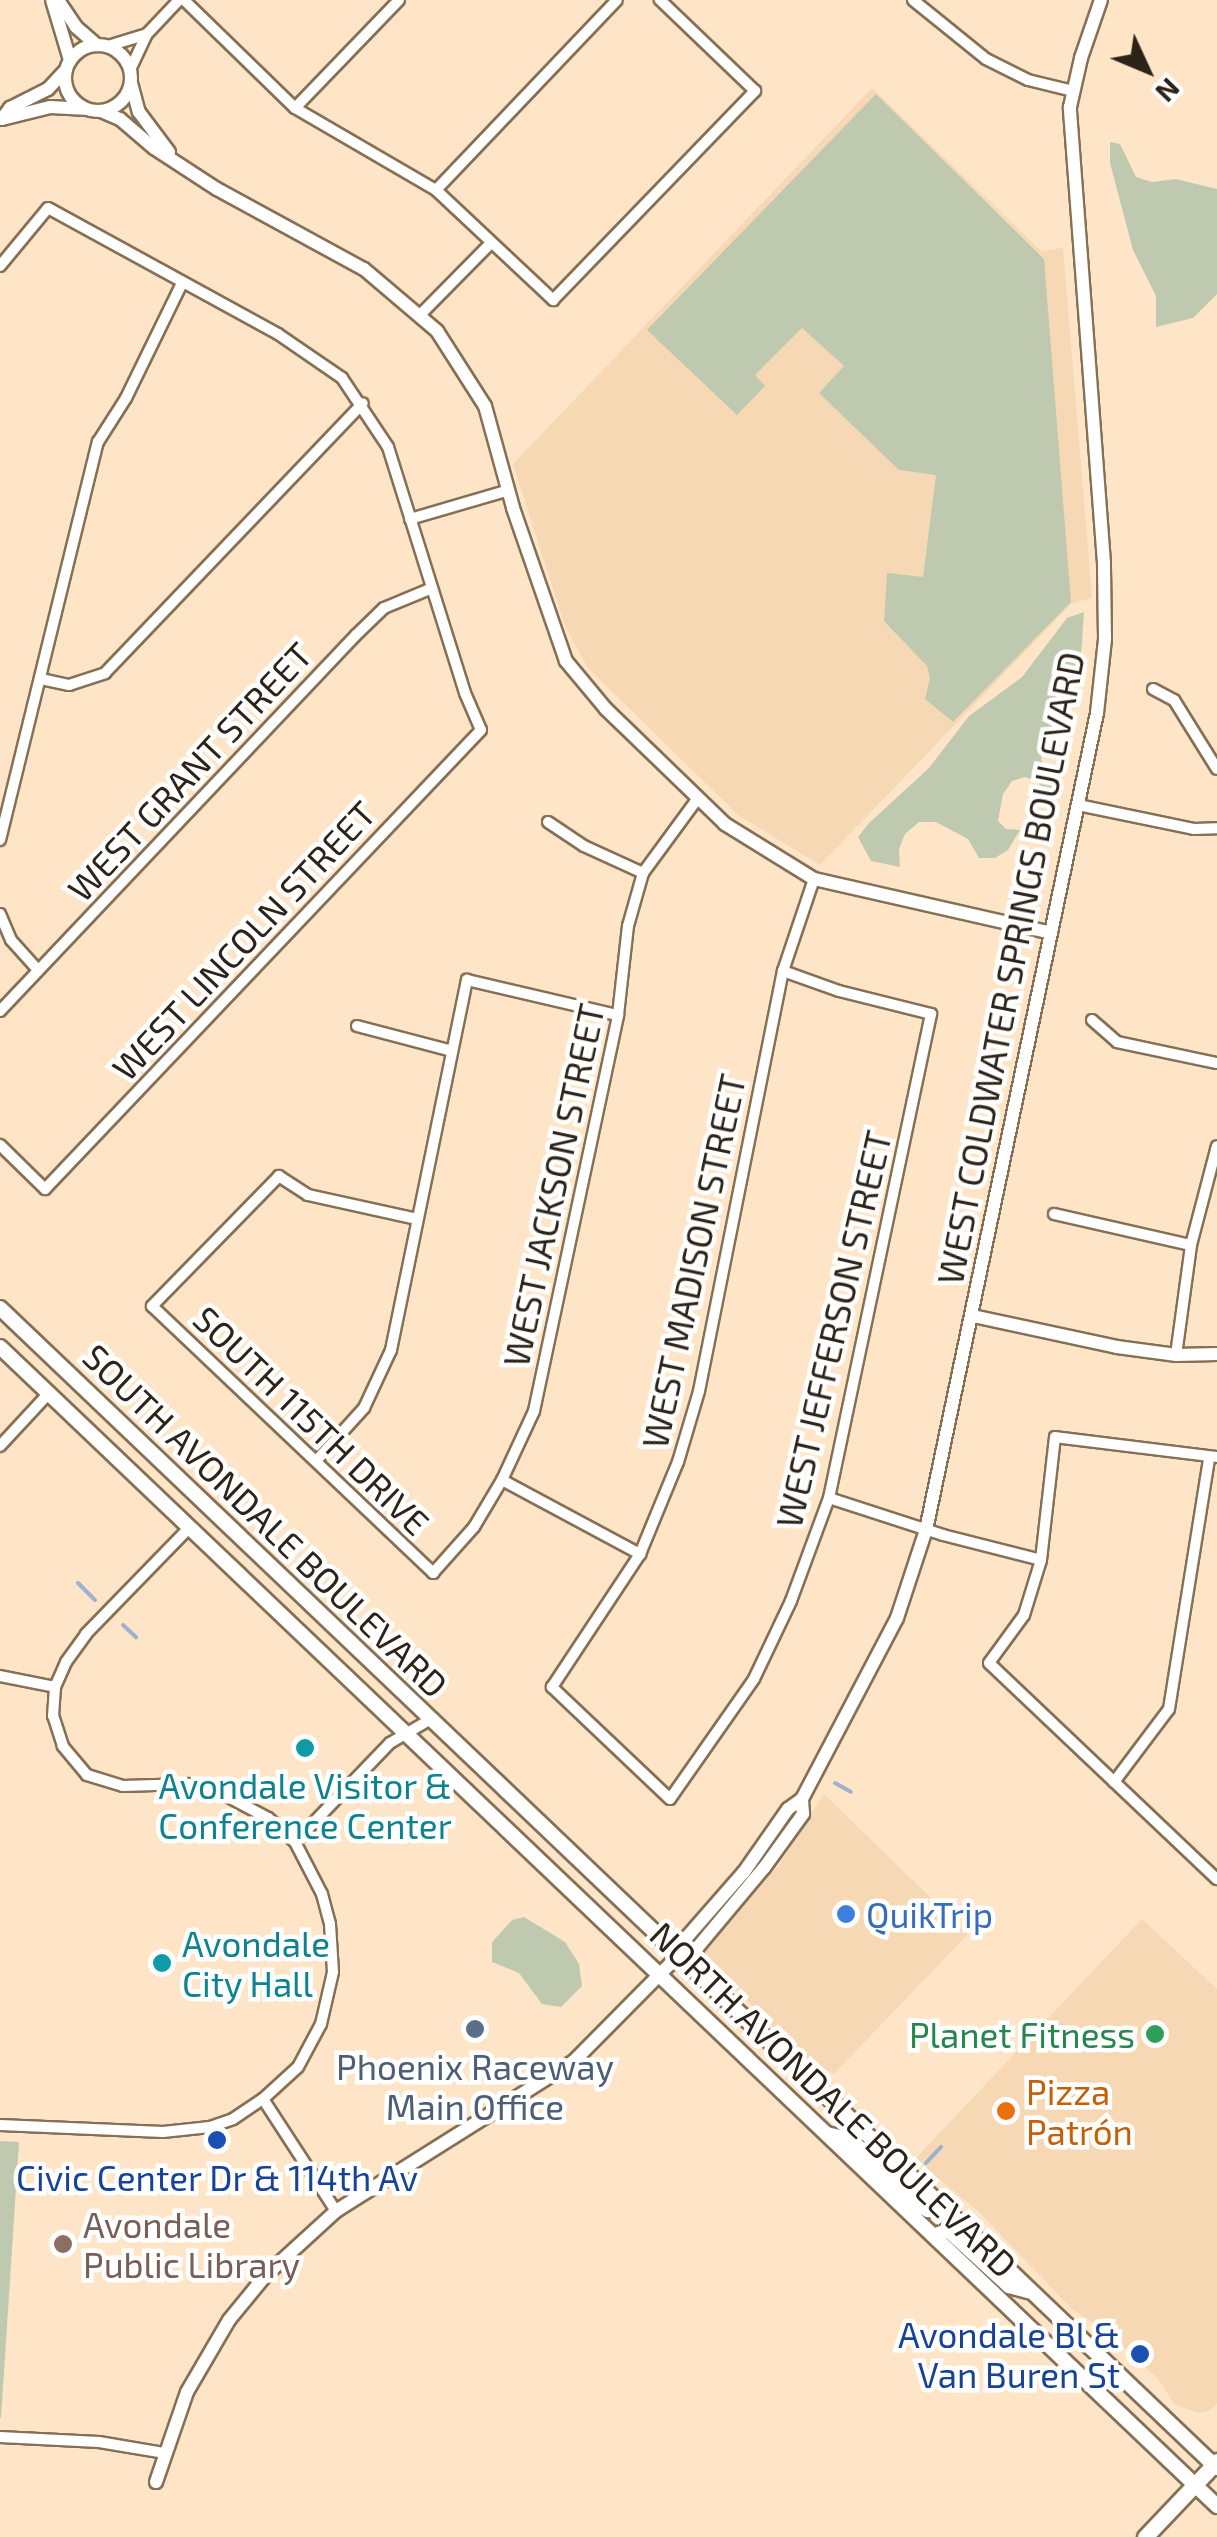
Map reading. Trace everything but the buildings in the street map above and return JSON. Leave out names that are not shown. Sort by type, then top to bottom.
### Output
[{"type":"main road","name":"SOUTH AVONDALE BOULEVARD","points":[[0,1308],[490,1776]]},
{"type":"main road","name":"SOUTH AVONDALE BOULEVARD","points":[[0,1347],[411,1734]]},
{"type":"main road","points":[[190,1527],[209,1508]]},
{"type":"main road","name":"NORTH AVONDALE BOULEVARD","points":[[411,1734],[1217,2506]]},
{"type":"main road","name":"NORTH AVONDALE BOULEVARD","points":[[490,1776],[1033,2293],[1216,2461]]},
{"type":"main road","points":[[826,2134],[852,2140],[922,2207],[928,2210],[938,2203]]},
{"type":"main road","points":[[934,2236],[948,2230],[1008,2286],[1033,2293]]},
{"type":"main road","points":[[1145,2537],[1216,2461]]},
{"type":"street","points":[[55,0],[76,27],[126,60],[139,112],[174,158]]},
{"type":"street","points":[[55,0],[72,98],[120,119],[154,148],[217,189],[364,269],[420,315],[450,350],[484,406],[566,662],[597,700],[698,798],[757,846],[814,879],[1051,933]]},
{"type":"street","points":[[1,120],[50,106],[94,110],[124,97],[146,34],[182,0],[295,108],[436,190],[553,300],[756,91],[660,0]]},
{"type":"street","points":[[295,108],[399,0]]},
{"type":"street","points":[[436,190],[617,0]]},
{"type":"street","points":[[913,0],[986,60],[1028,80],[1073,91]]},
{"type":"street","name":"WEST COLDWATER SPRINGS BOULEVARD","points":[[336,2211],[572,2062],[679,1955],[686,1937],[744,1872],[788,1809],[802,1799],[873,1672],[897,1618],[926,1530],[1097,712],[1105,621],[1071,147],[1073,91],[1101,0]]},
{"type":"street","points":[[1,120],[10,108],[48,89],[68,65],[102,46],[146,34]]},
{"type":"street","points":[[0,266],[48,208],[310,353],[342,378],[363,403],[388,446],[432,588]]},
{"type":"street","points":[[420,315],[491,243]]},
{"type":"street","points":[[0,840],[98,442],[126,398],[181,284]]},
{"type":"street","points":[[41,680],[70,685],[105,673],[363,403]]},
{"type":"street","points":[[410,519],[509,490]]},
{"type":"street","name":"WEST LINCOLN STREET","points":[[0,1145],[46,1188],[481,730],[432,588]]},
{"type":"street","name":"WEST GRANT STREET","points":[[0,1011],[356,635],[384,608],[432,588]]},
{"type":"street","points":[[1153,689],[1174,700],[1217,768]]},
{"type":"street","name":"WEST JACKSON STREET","points":[[433,1573],[474,1527],[502,1480],[534,1412],[618,1015],[628,926],[643,873],[698,798]]},
{"type":"street","points":[[1078,805],[1194,828],[1217,828]]},
{"type":"street","points":[[548,822],[584,846],[643,873]]},
{"type":"street","name":"WEST MADISON STREET","points":[[552,1688],[640,1554],[673,1478],[699,1390],[783,970],[814,879]]},
{"type":"street","points":[[0,914],[10,940],[38,970]]},
{"type":"street","name":"WEST JEFFERSON STREET","points":[[552,1688],[670,1799],[754,1679],[792,1601],[830,1498],[931,1014],[839,991],[783,970]]},
{"type":"street","points":[[316,1461],[364,1408],[378,1383],[394,1336],[467,980],[618,1015]]},
{"type":"street","points":[[1092,1020],[1117,1042],[1217,1063]]},
{"type":"street","points":[[357,1026],[452,1051]]},
{"type":"street","points":[[1176,1355],[1191,1244],[1217,1146]]},
{"type":"street","name":"SOUTH 115TH DRIVE","points":[[418,1219],[308,1195],[279,1176],[152,1306],[433,1573]]},
{"type":"street","points":[[1054,1214],[1191,1244]]},
{"type":"street","points":[[973,1316],[1176,1355],[1217,1354]]},
{"type":"street","points":[[0,1446],[49,1394]]},
{"type":"street","points":[[1114,1782],[1169,1709],[1213,1457],[1056,1437],[1042,1560],[1024,1615],[989,1663],[1114,1782],[1217,1880]]},
{"type":"street","points":[[502,1480],[640,1554]]},
{"type":"street","points":[[830,1498],[926,1530],[1042,1560]]},
{"type":"street","points":[[0,2125],[184,2132],[234,2119],[262,2100],[298,2066],[315,2040],[333,1972],[330,1924],[322,1894],[295,1842],[268,1818],[217,1792],[188,1784],[123,1786],[87,1775],[70,1758],[53,1716],[55,1688],[86,1634],[190,1527]]},
{"type":"street","points":[[0,1676],[55,1688]]},
{"type":"street","points":[[295,1842],[388,1745],[431,1719]]},
{"type":"street","points":[[156,2482],[187,2392],[229,2320],[285,2255],[336,2211],[262,2100]]},
{"type":"street","points":[[0,2437],[100,2442],[164,2453]]},
{"type":"shaded area","points":[[872,88],[1041,251],[1063,248],[1092,598],[1072,603],[820,865],[738,815],[588,668],[565,626],[513,464]]},
{"type":"shaded area","points":[[824,1794],[968,1934],[834,2074],[806,2059],[714,1968],[704,1952],[780,1864]]},
{"type":"shaded area","points":[[1142,1919],[1217,1989],[1217,2403],[1209,2411],[1198,2413],[1174,2404],[1158,2379],[1115,2339],[1071,2308],[979,2212],[915,2159]]},
{"type":"green space","points":[[876,94],[1044,259],[1071,602],[953,722],[925,699],[930,678],[927,666],[884,621],[887,573],[923,577],[936,475],[899,470],[819,393],[844,366],[802,328],[755,375],[765,386],[737,415],[647,330]]},
{"type":"green space","points":[[1110,142],[1120,144],[1136,177],[1152,182],[1176,179],[1217,189],[1217,294],[1193,318],[1156,327],[1156,296],[1133,250],[1110,163]]},
{"type":"green space","points":[[1084,612],[1080,670],[1069,676],[1060,715],[1041,759],[1047,772],[1060,779],[1054,809],[1038,782],[1025,777],[1012,781],[1003,794],[998,821],[1006,829],[1020,830],[1008,850],[995,858],[979,858],[968,839],[936,822],[919,822],[905,834],[899,849],[900,867],[871,861],[858,837],[869,823],[929,768],[969,716],[1022,677],[1067,618]]},
{"type":"green space","points":[[524,1917],[565,1942],[579,1964],[582,1986],[561,2007],[542,2004],[519,1973],[492,1962],[492,1942],[512,1920]]},
{"type":"green space","points":[[0,2141],[19,2142],[1,2418],[0,2418]]},
{"type":"waterway","points":[[78,1583],[95,1600]]},
{"type":"waterway","points":[[123,1625],[136,1637]]},
{"type":"waterway","points":[[835,1783],[851,1792]]},
{"type":"waterway","points":[[373,1786],[389,1801]]},
{"type":"waterway","points":[[926,2163],[941,2147]]},
{"type":"place","name":"Avondale Visitor & Conference Center","points":[[305,1748]]},
{"type":"place","name":"QuikTrip","points":[[846,1914]]},
{"type":"place","name":"Avondale City Hall","points":[[162,1963]]},
{"type":"place","name":"Phoenix Raceway Main Office","points":[[475,2029]]},
{"type":"place","name":"Planet Fitness","points":[[1155,2034]]},
{"type":"place","name":"Pizza Patrón","points":[[1006,2111]]},
{"type":"place","name":"Civic Center Dr & 114th Av","points":[[217,2140]]},
{"type":"place","name":"Avondale Public Library","points":[[63,2244]]},
{"type":"place","name":"Avondale Bl & Van Buren St","points":[[1140,2354]]}]
